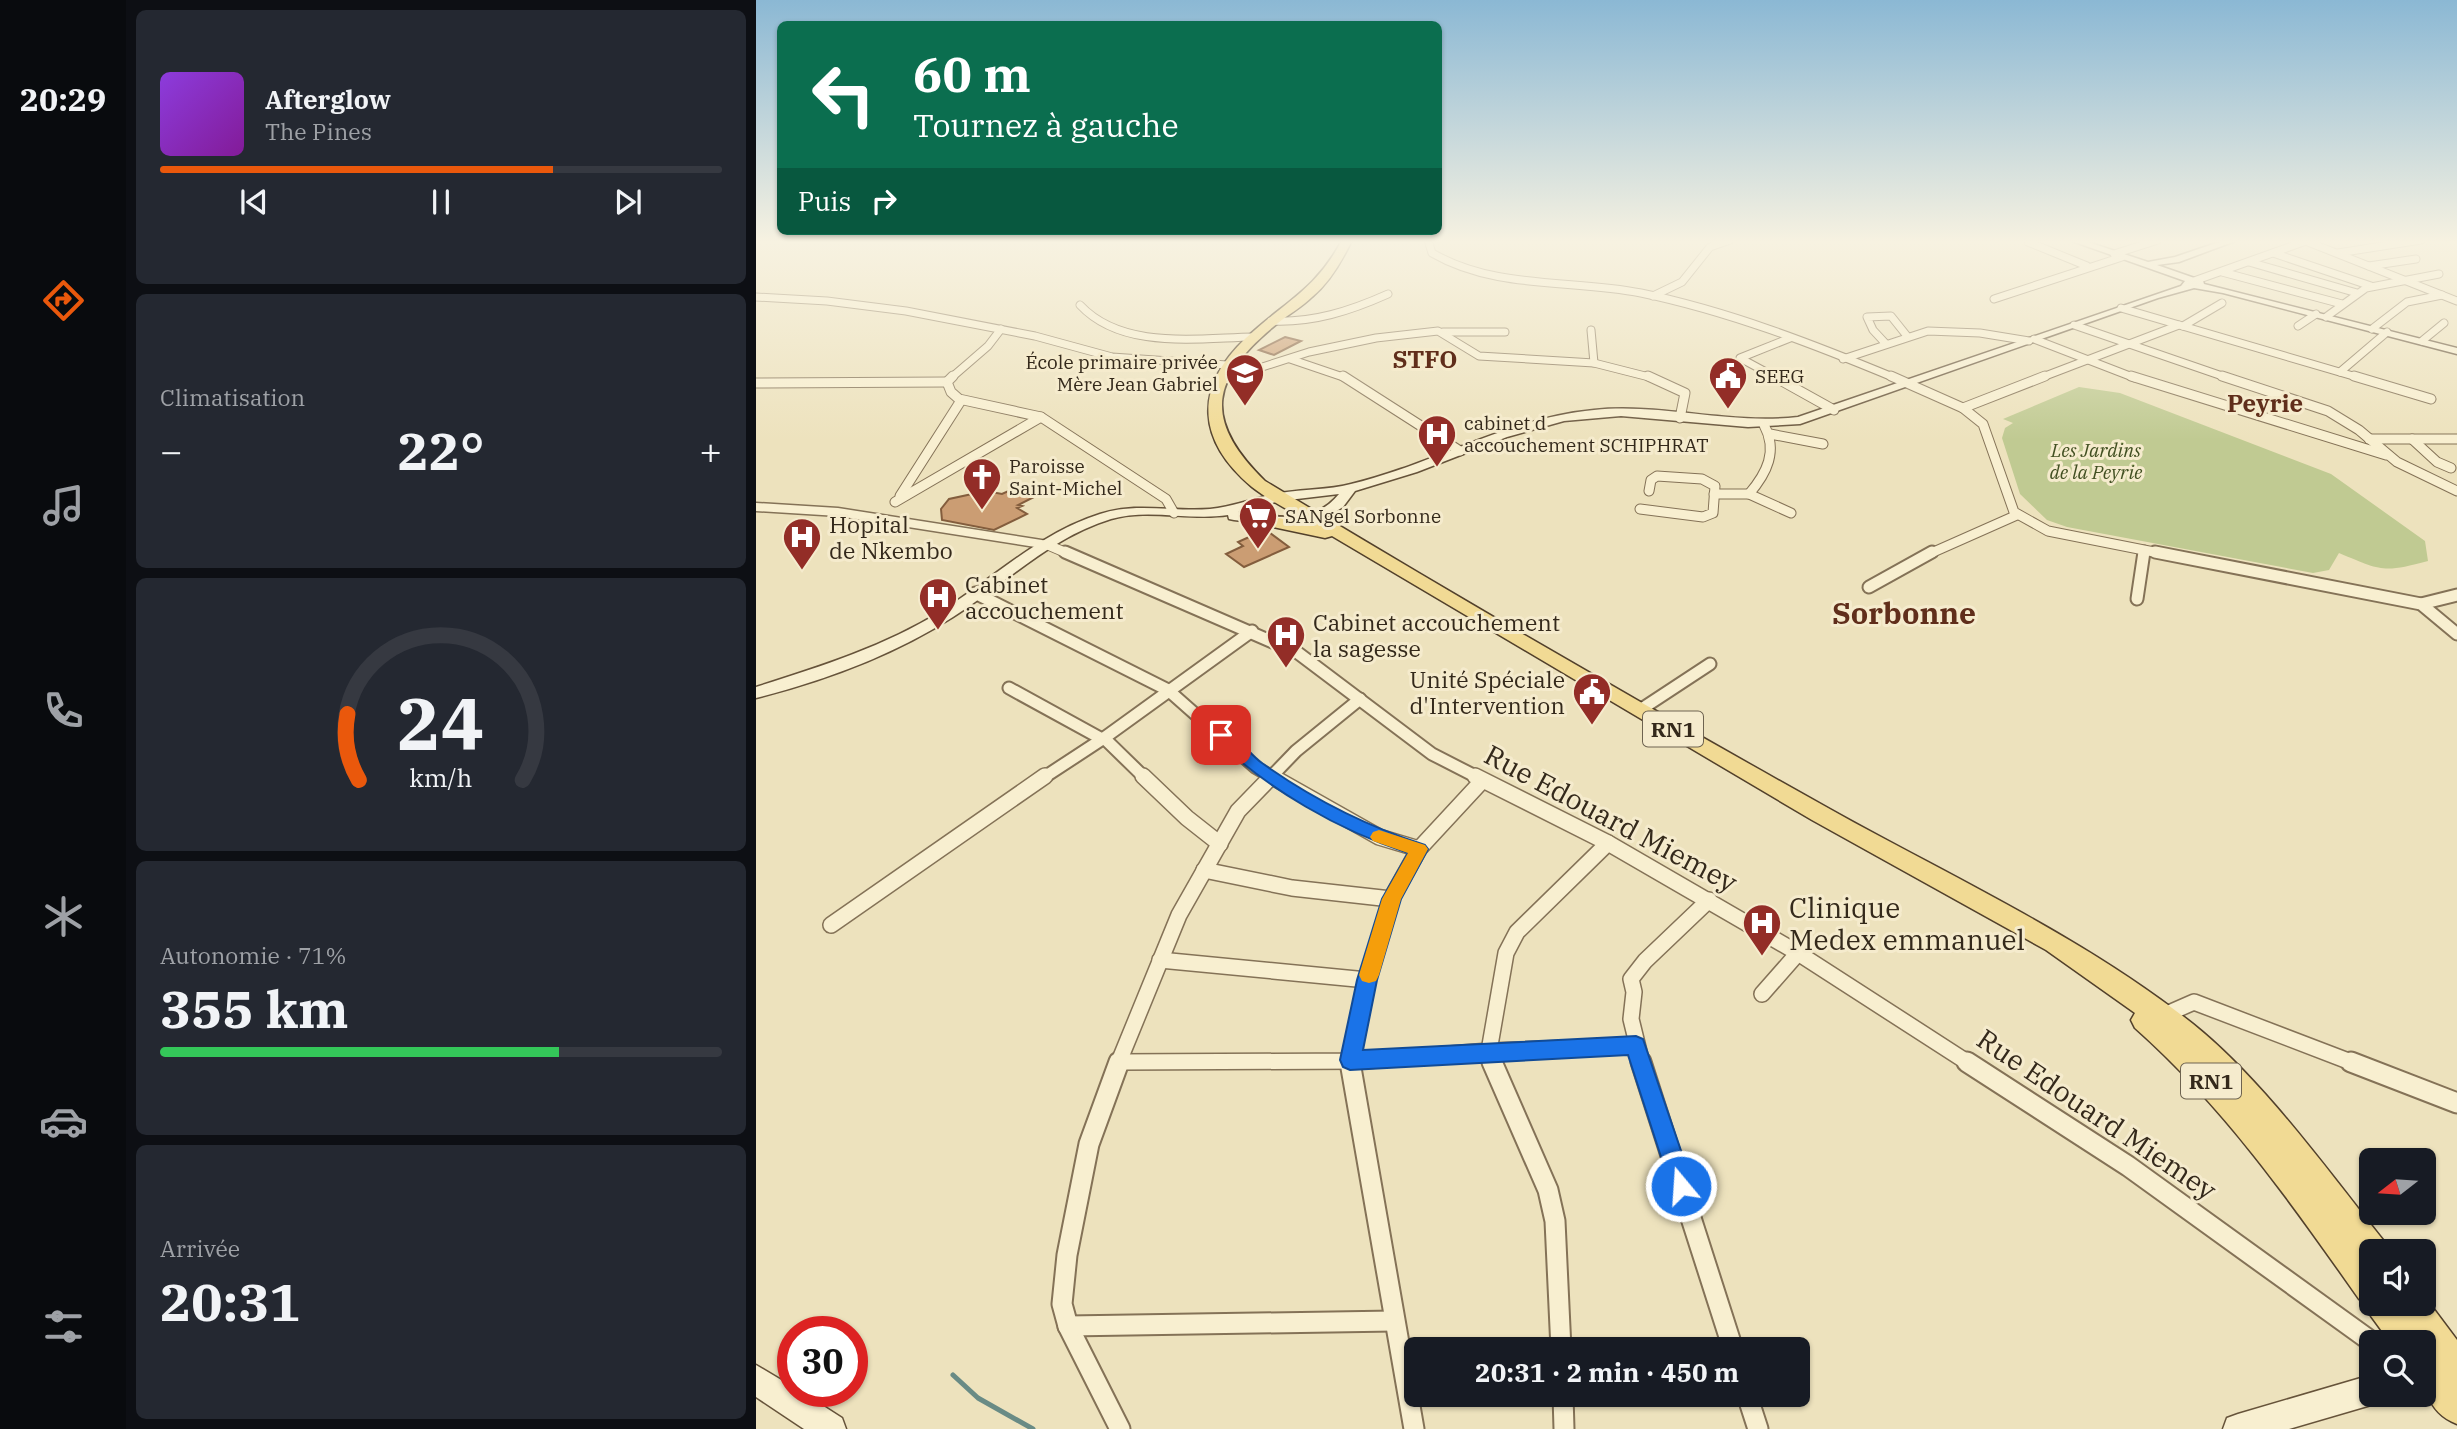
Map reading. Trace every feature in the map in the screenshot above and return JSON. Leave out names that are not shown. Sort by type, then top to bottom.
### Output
[{"type":"main road","name":"RN1","points":[[1291,307],[1253,337],[1227,365],[1219,381],[1213,409],[1215,426],[1223,447],[1244,472],[1315,519],[1640,710],[2008,919],[2056,943],[2162,1016],[2203,1052],[2262,1113],[2361,1239]]},
{"type":"main road","points":[[1263,513],[1281,497],[1351,488],[1545,422],[1581,414],[1627,412],[1767,430],[1834,410],[2125,307]]},
{"type":"main road","points":[[2288,307],[2457,351]]},
{"type":"main road","points":[[1244,472],[1277,490],[1327,499],[1341,534]]},
{"type":"main road","points":[[1244,472],[1261,497],[1263,513]]},
{"type":"main road","points":[[756,693],[841,664],[946,615],[1048,545],[1109,515],[1139,510],[1174,513],[1263,513],[1315,519],[1332,508],[1351,488]]},
{"type":"main road","points":[[1263,513],[1341,534]]},
{"type":"main road","name":"RN1","points":[[2008,919],[2116,996],[2190,1059],[2222,1093],[2293,1179],[2359,1270]]},
{"type":"main road","points":[[2401,1324],[2456,1393]]},
{"type":"main road","points":[[2436,1373],[2456,1393]]},
{"type":"main road","points":[[756,1380],[831,1429]]},
{"type":"main road","points":[[2238,1429],[2359,1394]]},
{"type":"street","points":[[865,307],[1001,329],[1112,358],[1227,365]]},
{"type":"street","points":[[1081,307],[1093,321],[1127,334],[1253,337]]},
{"type":"street","points":[[1271,321],[1297,323],[1318,320],[1354,307]]},
{"type":"street","points":[[1692,307],[1790,338],[1963,408],[1986,429],[2007,496],[2017,515],[2034,526],[2061,535],[2421,604],[2457,595]]},
{"type":"street","points":[[1963,408],[2181,326],[2215,307]]},
{"type":"street","points":[[2298,326],[2337,307]]},
{"type":"street","points":[[2372,329],[2404,307]]},
{"type":"street","points":[[2121,308],[2431,399]]},
{"type":"street","points":[[1886,344],[1873,331],[1867,317],[1891,317],[1907,336]]},
{"type":"street","points":[[2422,341],[2444,323]]},
{"type":"street","points":[[2074,325],[2126,345],[2315,406],[2340,417],[2387,455]]},
{"type":"street","points":[[756,383],[947,382],[988,346],[1001,329]]},
{"type":"street","points":[[1591,330],[1594,363]]},
{"type":"street","points":[[1843,359],[1907,336],[1945,330],[2031,340],[2333,441],[2387,455],[2457,491]]},
{"type":"street","points":[[1443,332],[1465,350],[1479,356],[1594,363],[1650,377],[1682,389],[1685,393],[1680,418]]},
{"type":"street","points":[[1219,381],[1289,358],[1376,338],[1443,332],[1505,332]]},
{"type":"street","points":[[2344,373],[2387,332]]},
{"type":"street","points":[[1790,338],[1740,357],[1748,364],[1834,410]]},
{"type":"street","points":[[1289,358],[1342,376],[1460,451]]},
{"type":"street","points":[[947,382],[950,393],[960,402],[1020,410],[1041,417],[1157,492],[1170,502],[1174,513]]},
{"type":"street","points":[[896,521],[891,511],[894,503],[960,402]]},
{"type":"street","points":[[864,516],[878,514],[1041,417]]},
{"type":"street","points":[[1749,495],[1767,472],[1767,430],[1824,444]]},
{"type":"street","points":[[2369,439],[2457,439]]},
{"type":"street","points":[[2412,439],[2437,461],[2451,468]]},
{"type":"street","points":[[1640,509],[1709,517],[1713,513],[1713,483],[1708,480],[1661,476],[1651,480],[1649,491]]},
{"type":"street","points":[[1714,494],[1749,495],[1791,513]]},
{"type":"street","points":[[756,507],[811,509],[1048,545]]},
{"type":"street","points":[[1869,587],[1935,550],[2017,515]]},
{"type":"street","name":"Rue Edouard Miemey","points":[[1048,545],[1298,653],[1360,699],[1406,738],[1482,781],[1608,843],[1709,900],[1798,953],[2128,1166],[2401,1324]]},
{"type":"street","points":[[2137,599],[2144,551]]},
{"type":"street","points":[[975,593],[1168,690],[1255,767],[1379,837],[1419,849]]},
{"type":"street","points":[[2421,604],[2457,634]]},
{"type":"street","points":[[831,925],[985,815],[1103,738],[1252,631]]},
{"type":"street","points":[[1640,710],[1710,664]]},
{"type":"street","points":[[1009,688],[1103,738],[1187,818],[1220,844]]},
{"type":"street","points":[[1119,1429],[1068,1326],[1062,1304],[1067,1255],[1088,1144],[1179,915],[1238,811],[1270,776],[1360,699]]},
{"type":"street","points":[[1414,1429],[1350,1060],[1367,980],[1391,899],[1419,849],[1482,781]]},
{"type":"street","points":[[1560,1337],[1555,1221],[1548,1189],[1524,1131],[1508,1106],[1489,1051],[1506,953],[1517,932],[1608,843]]},
{"type":"street","points":[[1204,870],[1292,888],[1391,899]]},
{"type":"street","points":[[1709,900],[1645,961],[1631,979],[1634,992],[1631,999],[1631,1019],[1636,1046],[1729,1337]]},
{"type":"street","points":[[1762,994],[1798,953]]},
{"type":"street","points":[[1160,960],[1367,980]]},
{"type":"street","points":[[2162,1016],[2194,1002],[2457,1103]]},
{"type":"street","points":[[1120,1062],[1350,1060],[1489,1051],[1636,1046]]},
{"type":"street","points":[[1068,1326],[1394,1321]]},
{"type":"street","points":[[2436,1385],[2456,1393]]},
{"type":"street","points":[[1563,1407],[1564,1429]]},
{"type":"street","points":[[1751,1407],[1758,1429]]},
{"type":"green space","name":"Les Jardins de la Peyrie","points":[[2079,387],[2120,393],[2331,474],[2425,541],[2428,561],[2383,568],[2339,553],[2329,570],[2313,573],[2067,527],[2047,520],[2020,494],[2002,438],[2005,428],[2013,423],[2003,419]]},
{"type":"building","points":[[1285,337],[1301,341],[1274,355],[1259,350]]},
{"type":"building","name":"Paroisse Saint-Michel","points":[[1015,488],[1034,497],[1018,505],[1022,506],[1017,508],[1027,514],[994,530],[942,520],[941,509],[949,499],[986,491],[1002,494]]},
{"type":"building","name":"SANgel Sorbonne","points":[[1258,533],[1263,536],[1270,533],[1289,547],[1244,567],[1226,554],[1243,546],[1238,542]]},
{"type":"waterway","points":[[953,1375],[978,1398],[1033,1429]]},
{"type":"slow traffic","points":[[1369,975],[1391,899],[1419,849],[1379,837]]},
{"type":"place","name":"École primaire privée Mère Jean Gabriel","points":[[1245,407]]},
{"type":"place","name":"SEEG","points":[[1728,410]]},
{"type":"place","name":"cabinet d accouchement SCHIPHRAT","points":[[1437,468]]},
{"type":"place","name":"Paroisse Saint-Michel","points":[[982,511]]},
{"type":"place","name":"SANgel Sorbonne","points":[[1258,550]]},
{"type":"place","name":"Hopital de Nkembo","points":[[802,571]]},
{"type":"place","name":"Cabinet accouchement","points":[[938,631]]},
{"type":"place","name":"Cabinet accouchement la sagesse","points":[[1286,669]]},
{"type":"place","name":"Unité Spéciale d'Intervention","points":[[1592,726]]},
{"type":"place","name":"Clinique Medex emmanuel","points":[[1762,957]]},
{"type":"district","name":"STFO","points":[[1425,359]]},
{"type":"district","name":"Peyrie","points":[[2265,403]]},
{"type":"district","name":"Sorbonne","points":[[1904,612]]},
{"type":"route","points":[[1221,735],[1255,767],[1284,785],[1379,837],[1419,849],[1391,899],[1367,980],[1350,1060],[1489,1051],[1636,1046],[1681,1186]]}]
